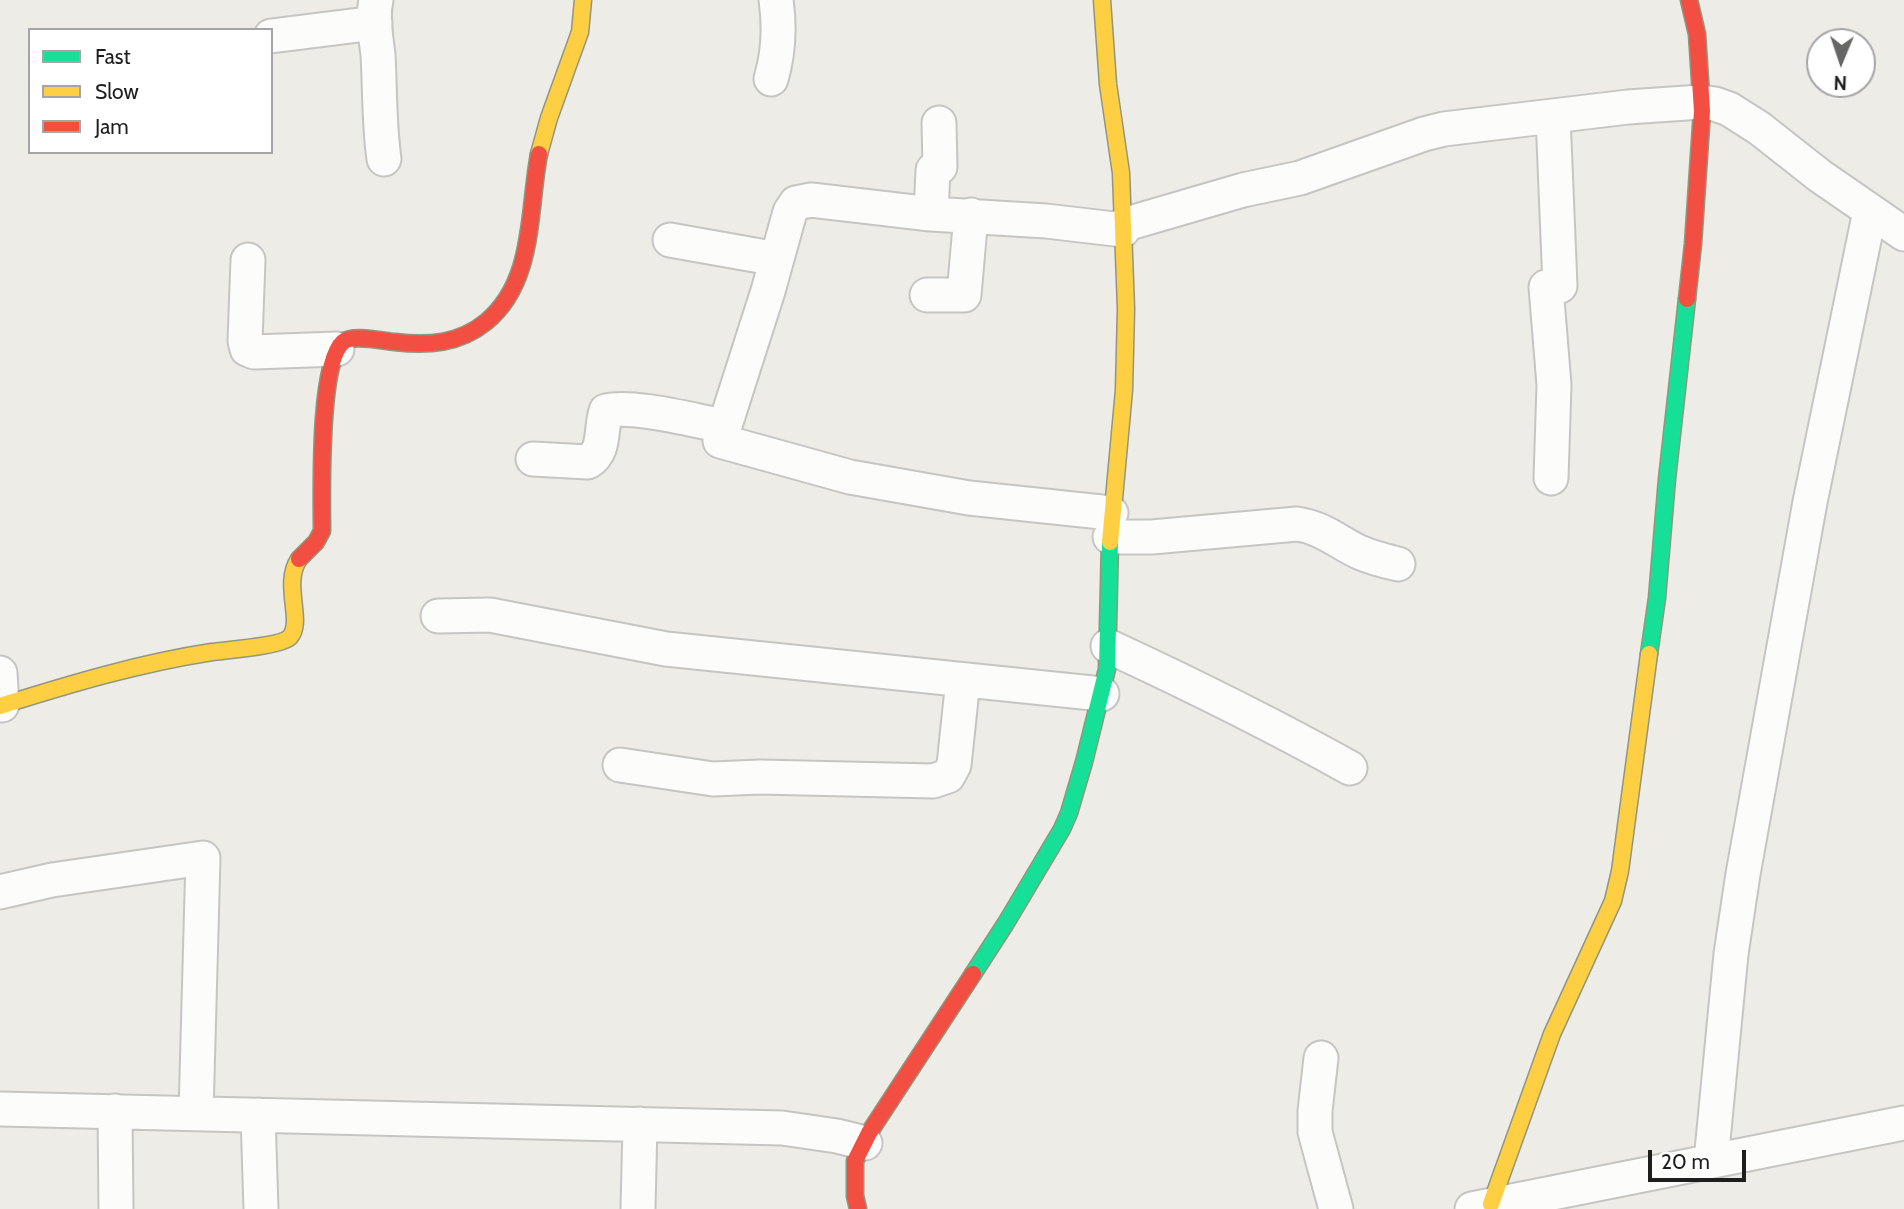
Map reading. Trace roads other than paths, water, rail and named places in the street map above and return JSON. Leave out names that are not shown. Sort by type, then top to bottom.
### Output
[{"type":"street","points":[[1,695],[60,687],[178,657],[270,644],[285,641],[290,637],[294,623],[291,575],[296,563],[320,539],[322,530],[326,389],[337,349],[345,340],[355,338],[419,344],[441,343],[463,337],[487,323],[510,298],[521,272],[541,143],[581,29],[583,0]]},
{"type":"street","points":[[771,79],[779,46],[780,24],[776,0]]},
{"type":"street","points":[[858,1209],[855,1196],[855,1161],[869,1133],[1006,923],[1062,829],[1080,774],[1107,668],[1110,525],[1124,390],[1126,309],[1121,173],[1108,84],[1102,0]]},
{"type":"street","points":[[1689,0],[1697,34],[1701,102],[1693,244],[1657,598],[1619,878],[1613,901],[1552,1034],[1482,1207],[1543,1201],[1711,1161],[1904,1123]]},
{"type":"street","points":[[273,36],[375,12],[380,130],[384,159]]},
{"type":"street","points":[[1398,564],[1358,552],[1319,529],[1297,524],[1152,537],[1110,525],[850,477],[720,441],[790,212],[796,203],[811,200],[931,214],[1123,227],[1243,190],[1300,178],[1444,129],[1628,107],[1701,102],[1729,108],[1904,234]]},
{"type":"street","points":[[1551,478],[1554,385],[1546,287],[1560,286],[1553,116]]},
{"type":"street","points":[[931,214],[933,170],[940,167],[939,122]]},
{"type":"street","points":[[1711,1161],[1731,954],[1743,874],[1810,502],[1870,211]]},
{"type":"street","points":[[927,295],[964,295],[971,215]]},
{"type":"street","points":[[670,240],[777,259]]},
{"type":"street","points":[[248,260],[247,349],[254,352],[337,349]]},
{"type":"street","points":[[533,458],[588,461],[595,457],[599,452],[606,411],[634,410],[724,426]]},
{"type":"street","points":[[438,616],[490,615],[666,649],[1101,694]]},
{"type":"street","points":[[1108,646],[1203,690],[1350,768]]},
{"type":"street","points":[[620,765],[713,779],[760,777],[933,781],[947,776],[954,765],[963,680]]},
{"type":"street","points":[[0,892],[52,880],[203,858],[196,1113]]},
{"type":"street","points":[[1321,1058],[1315,1132],[1336,1209]]},
{"type":"street","points":[[0,1109],[782,1128],[865,1143]]},
{"type":"street","points":[[115,1111],[116,1209]]},
{"type":"street","points":[[258,1115],[261,1209]]},
{"type":"street","points":[[638,1209],[640,1124]]}]
